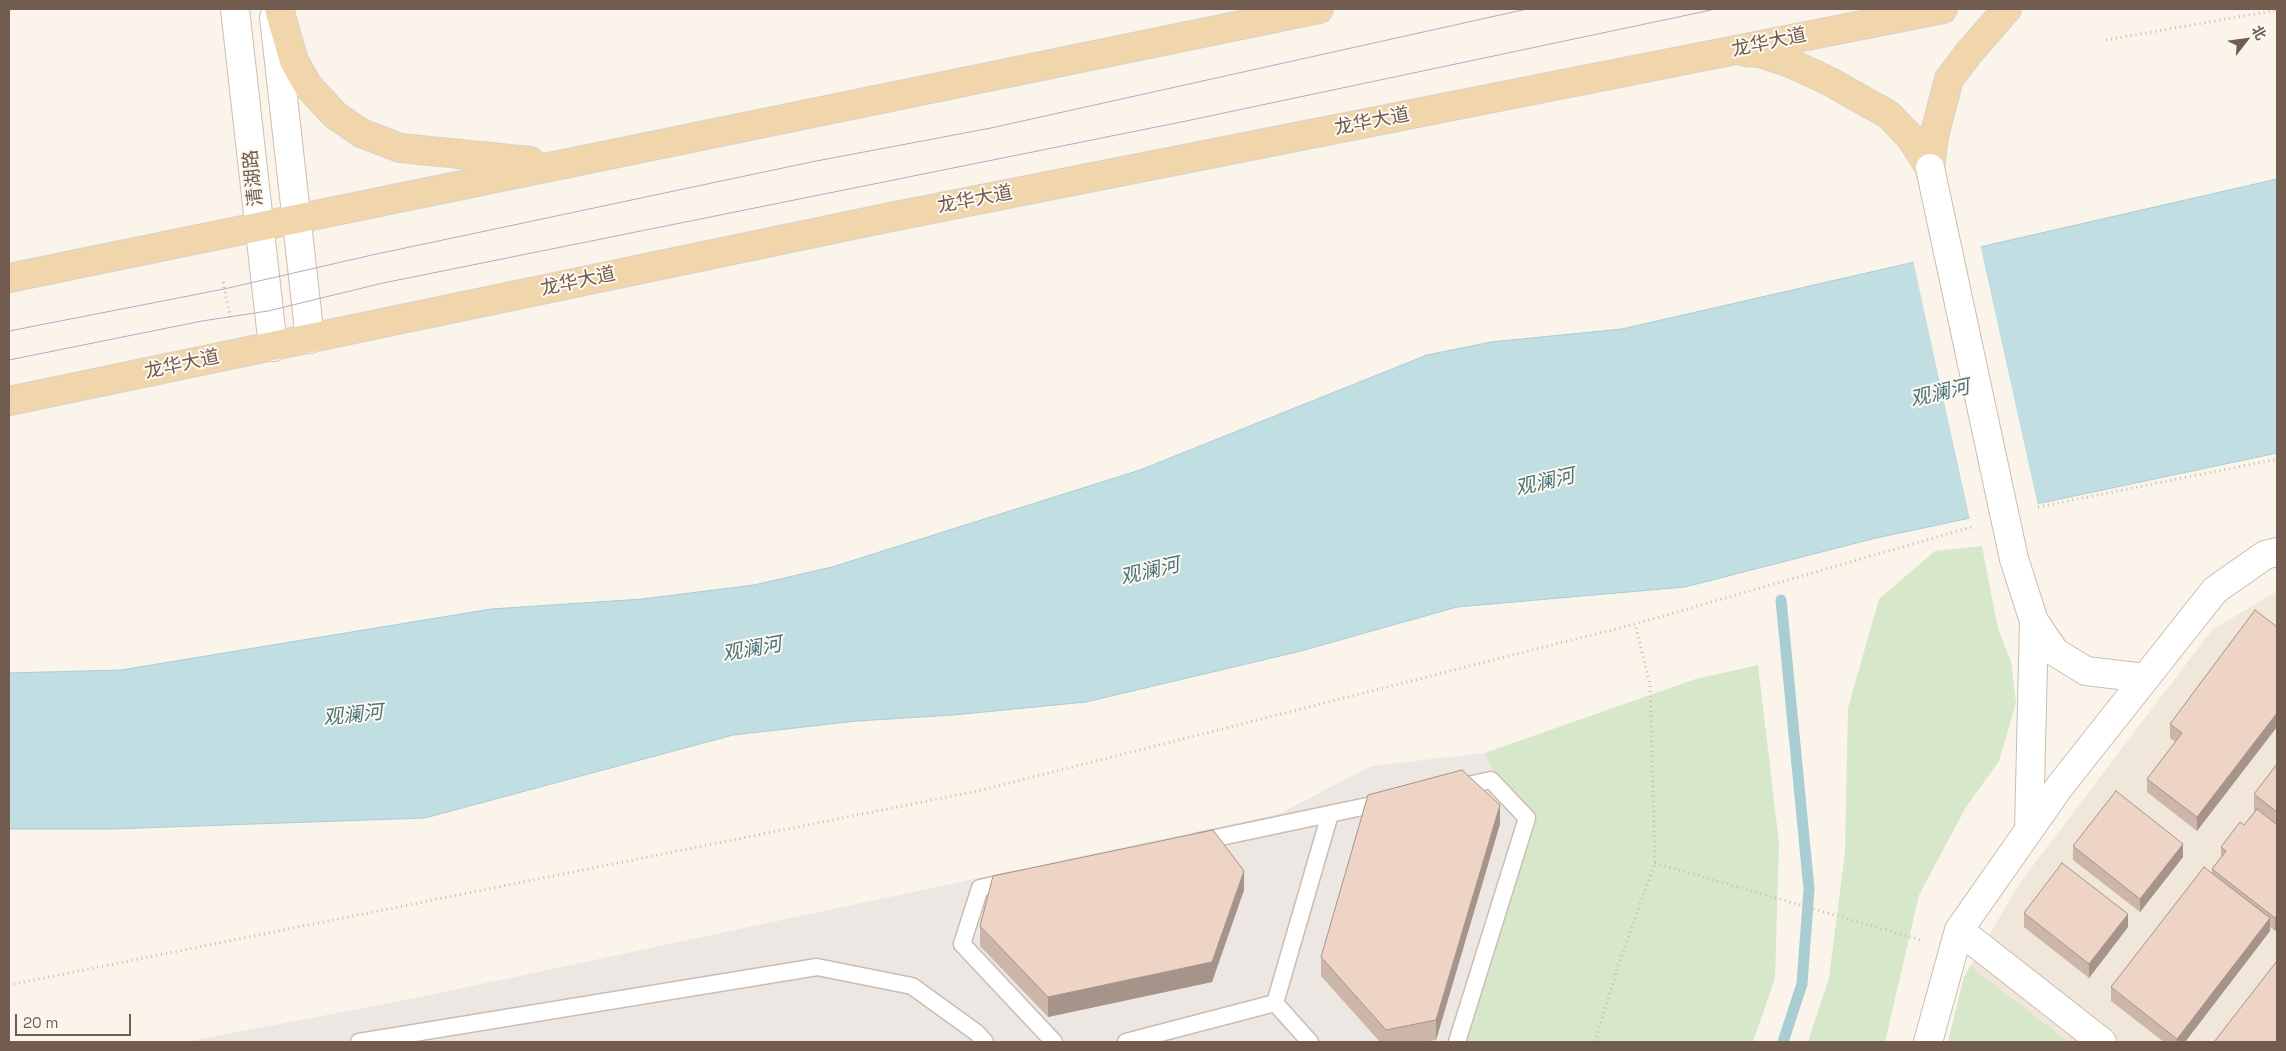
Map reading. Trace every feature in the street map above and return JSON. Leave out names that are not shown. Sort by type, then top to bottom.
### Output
[{"type":"main road","points":[[279,9],[294,61],[308,86],[335,115],[361,133],[378,141],[408,149],[490,158],[564,163]]},
{"type":"main road","points":[[9,278],[1319,9]]},
{"type":"main road","name":"龙华大道","points":[[9,401],[886,218],[1943,9]]},
{"type":"main road","points":[[1930,168],[1934,136],[1949,79],[2007,9]]},
{"type":"main road","points":[[1733,51],[1760,53],[1790,63],[1866,100],[1889,115],[1911,138],[1930,168]]},
{"type":"street","name":"清湖路","points":[[235,9],[273,347]]},
{"type":"street","name":"清湖路","points":[[273,9],[295,219],[310,339]]},
{"type":"street","points":[[1930,168],[2014,559],[2034,621],[2055,652],[2086,671],[2145,678]]},
{"type":"street","points":[[1928,1042],[1959,930],[2060,786],[2215,590],[2265,555],[2277,552]]},
{"type":"street","points":[[2029,830],[2034,621]]},
{"type":"street","points":[[1959,930],[2102,1042]]},
{"type":"lane","points":[[1434,792],[1491,780],[1527,818],[1457,1042]]},
{"type":"lane","points":[[1184,845],[1406,798]]},
{"type":"lane","points":[[1275,1002],[1330,814]]},
{"type":"lane","points":[[1029,878],[980,888],[962,944],[1054,1042]]},
{"type":"lane","points":[[359,1042],[817,967],[912,986],[985,1042]]},
{"type":"lane","points":[[1126,1042],[1171,1036],[1275,1002]]},
{"type":"lane","points":[[1275,1002],[1310,1042]]},
{"type":"path","points":[[2106,40],[2277,10]]},
{"type":"path","points":[[223,282],[232,324]]},
{"type":"path","points":[[2034,508],[2277,460]]},
{"type":"path","points":[[9,985],[982,790],[1635,624],[1978,525]]},
{"type":"path","points":[[1595,1042],[1618,966],[1655,863],[1650,685],[1635,624]]},
{"type":"path","points":[[1655,863],[1893,932]]},
{"type":"shaded area","points":[[2277,591],[2277,1042],[1948,1042],[1964,977],[2022,880],[2212,630]]},
{"type":"shaded area","points":[[1696,679],[1716,788],[1693,1042],[185,1042],[416,998],[1279,814],[1371,766],[1485,753]]},
{"type":"green space","points":[[1982,546],[1998,629],[2011,661],[2016,703],[1999,761],[1966,807],[1919,895],[1885,1042],[1808,1042],[1829,978],[1845,852],[1848,708],[1879,599],[1935,551]]},
{"type":"green space","points":[[1758,665],[1779,843],[1775,978],[1753,1042],[1466,1042],[1537,816],[1494,771],[1485,753],[1696,679]]},
{"type":"green space","points":[[1970,966],[2068,1042],[1948,1042],[1964,977]]},
{"type":"water","name":"观澜河","points":[[2277,179],[2277,453],[1876,538],[1685,587],[1457,607],[1301,651],[1086,702],[953,715],[857,721],[733,735],[425,818],[111,829],[9,829],[9,673],[121,670],[491,609],[642,599],[754,585],[832,567],[1140,470],[1427,355],[1491,342],[1622,329]]},
{"type":"pier","points":[[1980,244],[2038,506],[1970,520],[1913,260]]},
{"type":"building","points":[[2255,610],[2277,627],[2277,713],[2197,817],[2147,779],[2182,733],[2170,724]]},
{"type":"building","points":[[2277,764],[2277,812],[2254,794]]},
{"type":"building","points":[[1462,770],[1500,805],[1436,1020],[1386,1030],[1321,957],[1368,795]]},
{"type":"building","points":[[2116,791],[2183,844],[2140,899],[2073,846]]},
{"type":"building","points":[[2257,809],[2277,825],[2277,915],[2275,918],[2212,869],[2226,851],[2221,847],[2240,822],[2244,825]]},
{"type":"building","points":[[1213,830],[1244,871],[1212,962],[1048,997],[980,926],[993,876]]},
{"type":"building","points":[[2062,863],[2128,914],[2089,964],[2024,913]]},
{"type":"building","points":[[2204,867],[2270,918],[2177,1039],[2111,987]]},
{"type":"building","points":[[2277,961],[2277,1042],[2214,1042]]},
{"type":"waterway","points":[[1781,600],[1809,889],[1802,984],[1783,1042]]},
{"type":"tram line","points":[[9,331],[224,289],[372,255],[811,162],[991,128],[1527,9]]},
{"type":"tram line","points":[[9,360],[202,321],[268,311],[383,283],[1186,121],[1716,9]]}]
